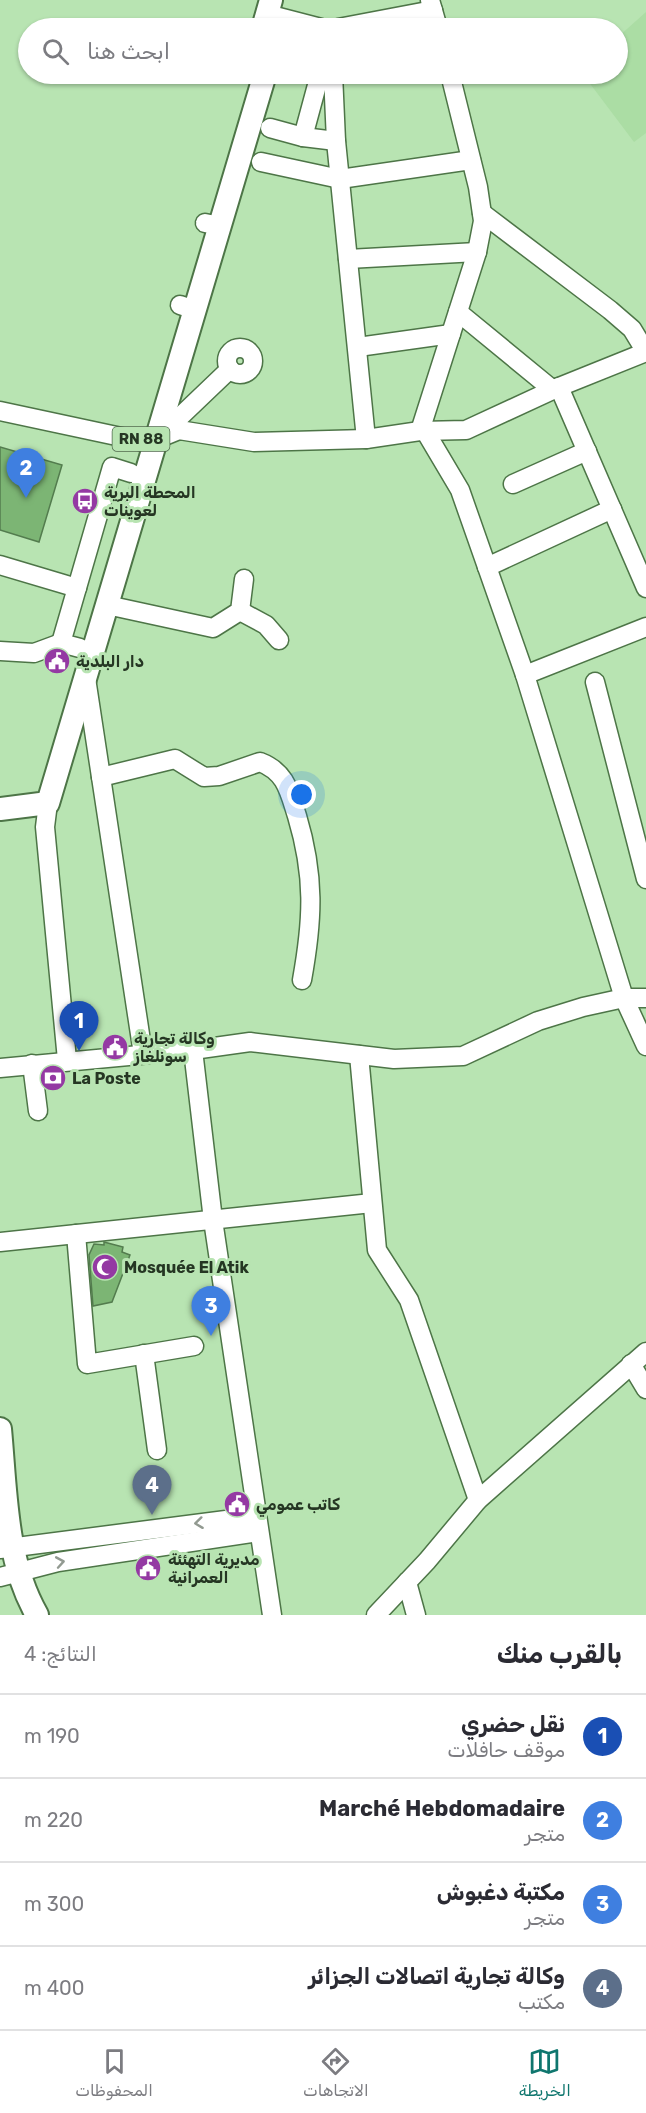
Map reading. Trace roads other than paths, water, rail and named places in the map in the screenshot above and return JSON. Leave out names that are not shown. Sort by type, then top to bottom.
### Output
[{"type":"main road","name":"RN 88","points":[[41,803],[86,676],[107,605],[149,440],[212,225],[247,84]]},
{"type":"main road","name":"RN 88","points":[[212,225],[261,84]]},
{"type":"main road","name":"RN 88","points":[[41,803],[70,645],[131,473],[149,440]]},
{"type":"main road","points":[[0,808],[41,803]]},
{"type":"main road","points":[[0,1429],[6,1564],[19,1615]]},
{"type":"main road","points":[[6,1564],[37,1615]]},
{"type":"street","points":[[378,18],[431,5]]},
{"type":"street","points":[[303,137],[317,84]]},
{"type":"street","points":[[333,84],[336,141],[366,439]]},
{"type":"street","points":[[452,84],[483,221],[477,252],[422,431],[460,490],[525,675],[624,998],[646,1046]]},
{"type":"street","points":[[270,128],[303,137],[336,141]]},
{"type":"street","points":[[261,162],[340,179],[471,160]]},
{"type":"street","points":[[0,411],[149,440],[179,430],[254,442],[366,439],[422,431],[466,430],[556,389],[646,352],[632,330],[610,310],[482,213]]},
{"type":"street","points":[[348,259],[477,252]]},
{"type":"street","points":[[458,312],[556,389],[587,451],[646,588]]},
{"type":"street","points":[[358,347],[451,334]]},
{"type":"street","points":[[149,440],[230,369]]},
{"type":"street","points":[[513,484],[587,451]]},
{"type":"street","points":[[0,651],[34,653],[70,645],[77,588],[111,467],[131,473]]},
{"type":"street","points":[[487,567],[612,509]]},
{"type":"street","points":[[0,565],[77,588]]},
{"type":"street","points":[[240,611],[244,579]]},
{"type":"street","points":[[107,605],[213,628],[240,611]]},
{"type":"street","points":[[240,611],[266,625],[279,640]]},
{"type":"street","points":[[525,675],[646,627]]},
{"type":"street","points":[[86,676],[143,1054]]},
{"type":"street","points":[[595,682],[646,879]]},
{"type":"street","points":[[101,777],[175,759],[204,777],[219,776],[260,762],[272,766],[286,781],[308,854],[310,938],[302,980]]},
{"type":"street","points":[[41,803],[67,1060]]},
{"type":"street","points":[[0,1068],[193,1050],[250,1042],[394,1059],[463,1056],[538,1021],[583,1007],[624,998],[646,998]]},
{"type":"street","points":[[193,1050],[213,1220],[272,1615]]},
{"type":"street","points":[[359,1055],[377,1250],[409,1300],[478,1500]]},
{"type":"street","points":[[32,1064],[38,1111]]},
{"type":"street","points":[[0,1242],[372,1203]]},
{"type":"street","points":[[76,1234],[87,1364],[194,1346]]},
{"type":"street","points":[[376,1615],[478,1500],[646,1352]]},
{"type":"street","points":[[144,1354],[157,1450]]},
{"type":"street","points":[[631,1364],[646,1389]]},
{"type":"street","points":[[6,1564],[58,1562],[258,1524]]},
{"type":"street","points":[[6,1564],[258,1524]]},
{"type":"street","points":[[407,1582],[416,1615]]},
{"type":"place","name":"Marché Hebdomadaire","points":[[26,498]]},
{"type":"place","name":"المحطة البرية لعوينات","points":[[85,501]]},
{"type":"place","name":"دار البلدية","points":[[57,661]]},
{"type":"place","name":"وكالة تجارية سونلغاز","points":[[115,1047]]},
{"type":"place","name":"نقل حضري","points":[[79,1051]]},
{"type":"place","name":"La Poste","points":[[53,1078]]},
{"type":"place","name":"Mosquée El Atik","points":[[105,1267]]},
{"type":"place","name":"مكتبة دغبوش","points":[[211,1336]]},
{"type":"place","name":"كاتب عمومي","points":[[237,1504]]},
{"type":"place","name":"وكالة تجارية اتصالات الجزائر","points":[[152,1515]]},
{"type":"place","name":"مديرية التهئئة العمرانية","points":[[148,1568]]}]
